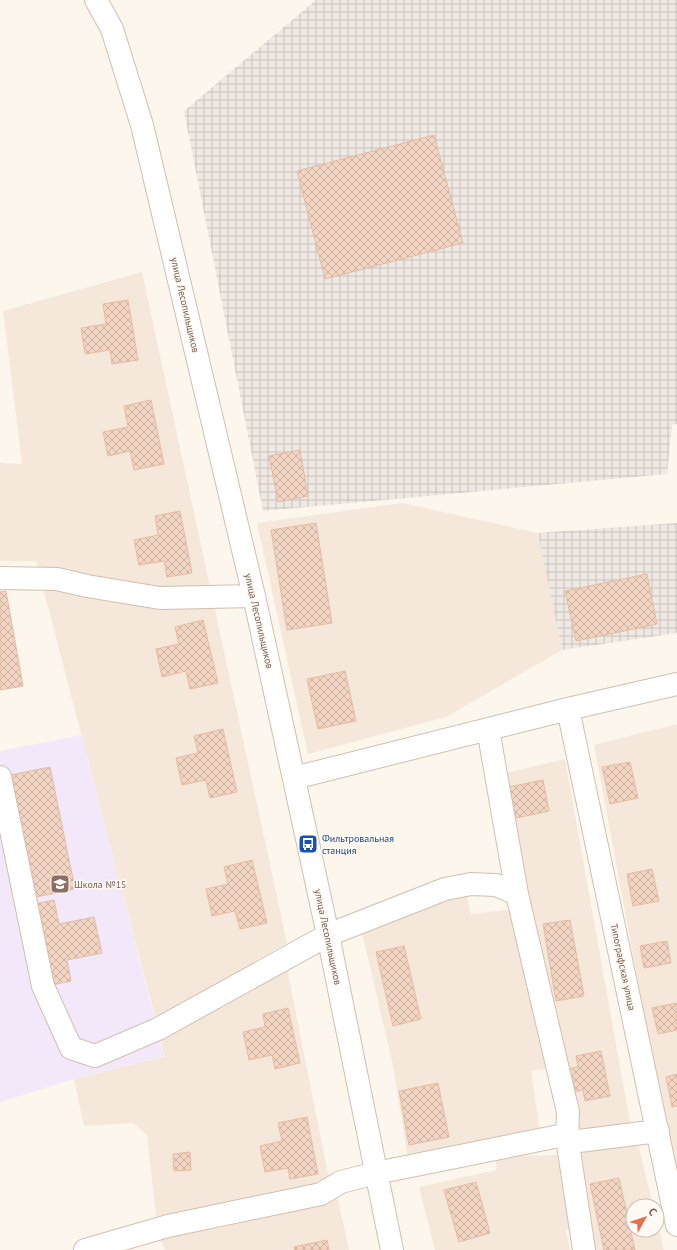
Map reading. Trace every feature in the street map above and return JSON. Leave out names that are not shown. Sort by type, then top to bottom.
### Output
[{"type":"street","name":"улица Лесопильщиков","points":[[96,0],[112,29],[142,126],[254,596],[328,936],[392,1250]]},
{"type":"street","points":[[0,578],[57,579],[87,586],[160,598],[254,596]]},
{"type":"street","points":[[294,778],[568,709],[677,684]]},
{"type":"street","name":"Типографская улица","points":[[568,709],[677,1225]]},
{"type":"street","points":[[488,729],[517,894],[568,1112],[567,1138],[584,1250]]},
{"type":"street","points":[[0,777],[43,986],[71,1048],[95,1056],[151,1032],[328,936],[445,889],[471,884],[496,885],[517,894]]},
{"type":"street","points":[[85,1250],[168,1226],[321,1194],[341,1182],[376,1173],[558,1136],[579,1140],[658,1130]]},
{"type":"shaded area","points":[[316,0],[677,0],[677,424],[672,425],[667,474],[263,511],[184,111]]},
{"type":"shaded area","points":[[142,272],[287,943],[155,1017],[36,561],[0,561],[0,463],[22,464],[3,311]]},
{"type":"shaded area","points":[[402,503],[538,533],[562,650],[446,717],[308,754],[257,523]]},
{"type":"shaded area","points":[[677,523],[677,633],[562,650],[538,533]]},
{"type":"shaded area","points":[[677,724],[677,1191],[594,745]]},
{"type":"shaded area","name":"Школа №15","points":[[82,735],[164,1056],[74,1079],[0,1102],[0,751]]},
{"type":"shaded area","points":[[565,759],[631,1128],[579,1134],[528,891],[506,773]]},
{"type":"shaded area","points":[[465,890],[471,914],[515,909],[552,1068],[531,1071],[540,1131],[408,1158],[392,1061],[362,933]]},
{"type":"shaded area","points":[[287,968],[330,1184],[244,1205],[156,1216],[147,1135],[133,1123],[84,1126],[74,1079],[164,1056],[161,1040]]},
{"type":"shaded area","points":[[637,1139],[651,1198],[625,1198],[625,1238],[661,1238],[664,1250],[593,1250],[579,1148]]},
{"type":"shaded area","points":[[561,1155],[576,1229],[566,1230],[570,1250],[435,1250],[419,1187],[497,1170],[496,1159],[519,1156]]},
{"type":"shaded area","points":[[338,1199],[349,1250],[165,1250],[160,1237],[220,1228]]},
{"type":"building","points":[[434,135],[463,243],[325,279],[297,171]]},
{"type":"building","points":[[128,300],[138,360],[112,364],[110,350],[85,354],[81,328],[106,324],[103,304]]},
{"type":"building","points":[[151,400],[164,464],[134,470],[130,451],[108,456],[103,432],[128,427],[124,406]]},
{"type":"building","points":[[300,450],[308,496],[278,502],[269,456]]},
{"type":"building","points":[[180,511],[192,573],[167,577],[164,561],[139,565],[134,540],[158,535],[155,516]]},
{"type":"building","points":[[316,523],[332,623],[287,630],[271,530]]},
{"type":"building","points":[[647,574],[657,624],[576,641],[565,591]]},
{"type":"building","points":[[6,591],[23,686],[0,690],[0,592]]},
{"type":"building","points":[[203,620],[218,683],[190,689],[186,671],[162,677],[156,649],[179,644],[175,627]]},
{"type":"building","points":[[345,671],[356,721],[318,729],[307,679]]},
{"type":"building","points":[[223,729],[237,792],[210,798],[206,780],[182,785],[176,758],[198,753],[194,736]]},
{"type":"building","points":[[630,762],[638,798],[610,804],[602,767]]},
{"type":"building","points":[[50,767],[75,889],[36,897],[11,775]]},
{"type":"building","points":[[543,780],[549,811],[516,818],[509,787]]},
{"type":"building","points":[[252,860],[267,923],[240,929],[235,911],[212,916],[206,889],[228,884],[224,867]]},
{"type":"building","points":[[652,869],[659,901],[633,906],[627,874]]},
{"type":"building","points":[[54,900],[59,924],[94,917],[102,953],[67,960],[71,981],[47,986],[30,905]]},
{"type":"building","points":[[570,920],[584,996],[556,1001],[543,924]]},
{"type":"building","points":[[667,941],[671,963],[644,968],[640,946]]},
{"type":"building","points":[[404,946],[421,1019],[393,1026],[376,952]]},
{"type":"building","points":[[676,1003],[677,1030],[658,1034],[652,1008]]},
{"type":"building","points":[[288,1008],[300,1063],[275,1069],[272,1055],[249,1060],[243,1032],[265,1027],[263,1014]]},
{"type":"building","points":[[601,1051],[610,1096],[585,1101],[583,1090],[573,1092],[569,1069],[578,1067],[576,1056]]},
{"type":"building","points":[[677,1074],[677,1106],[672,1107],[666,1077]]},
{"type":"building","points":[[438,1083],[449,1137],[409,1145],[399,1091]]},
{"type":"building","points":[[307,1117],[318,1174],[290,1179],[288,1168],[265,1172],[260,1146],[282,1141],[278,1123]]},
{"type":"building","points":[[190,1152],[191,1170],[174,1171],[173,1154]]},
{"type":"building","points":[[619,1178],[625,1205],[625,1238],[632,1238],[635,1250],[604,1250],[590,1184]]},
{"type":"building","points":[[476,1182],[490,1233],[459,1242],[444,1190]]},
{"type":"building","points":[[327,1240],[329,1250],[295,1250],[294,1247]]},
{"type":"place","name":"Фильтровальная станция","points":[[308,844]]},
{"type":"place","name":"Школа №15","points":[[60,884]]}]
